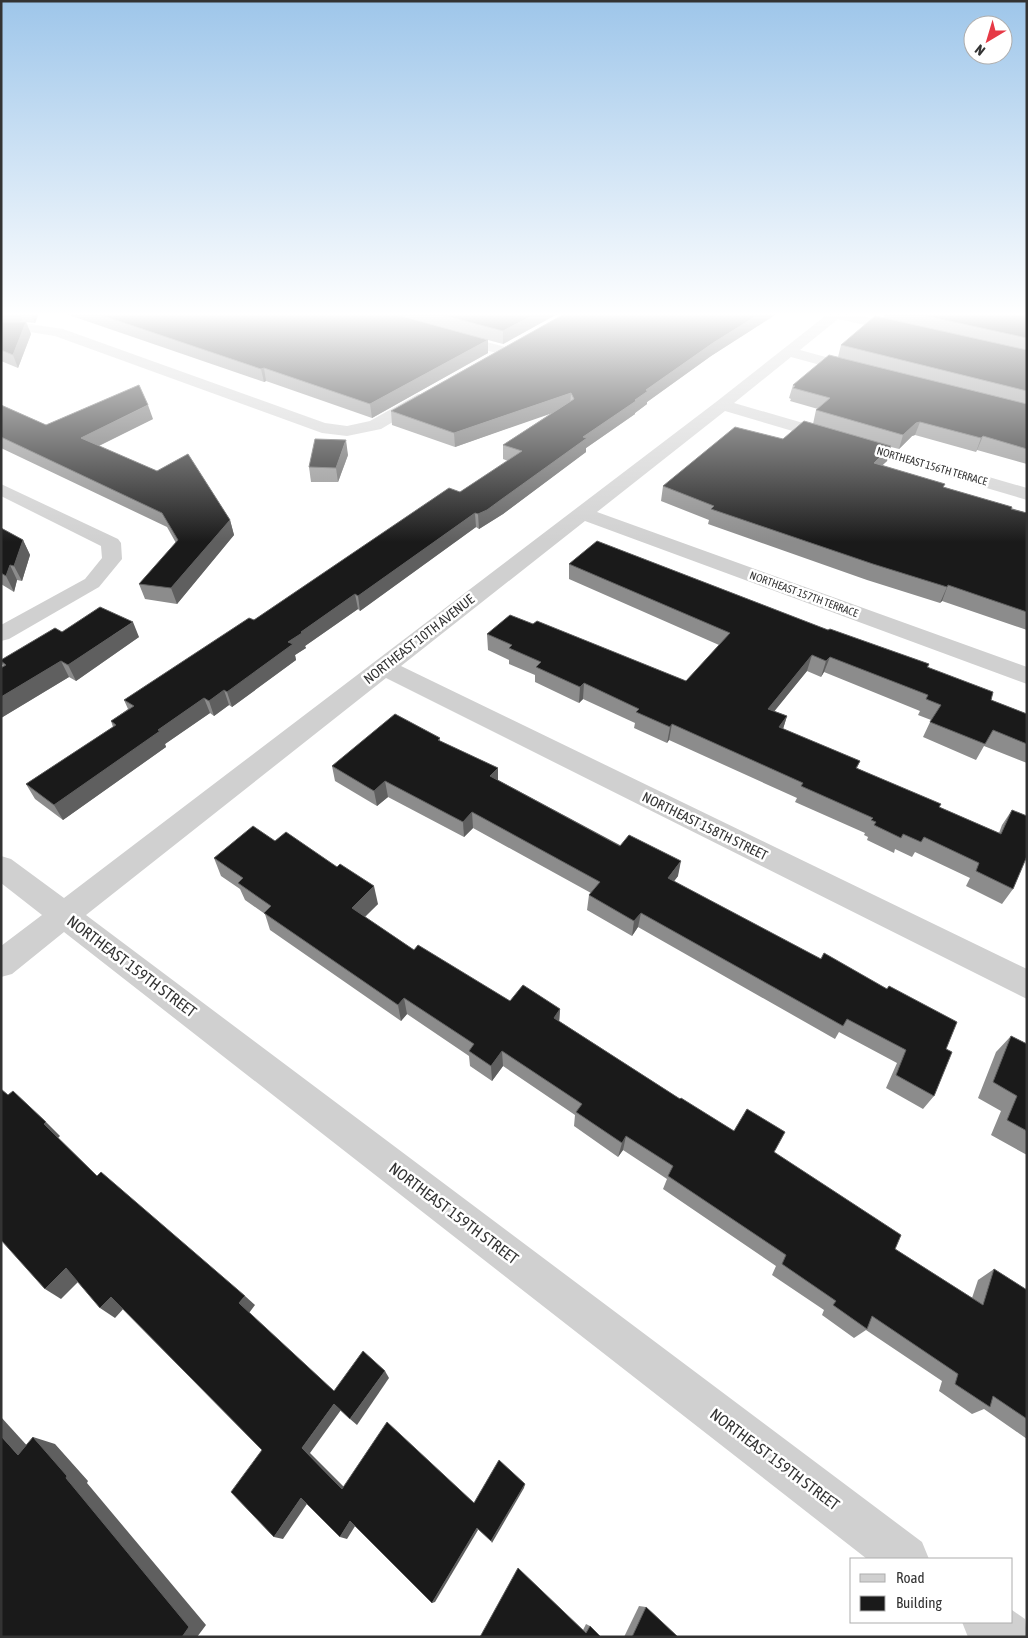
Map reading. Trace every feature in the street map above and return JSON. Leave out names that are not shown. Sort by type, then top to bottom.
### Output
[{"type":"street","points":[[216,389],[322,428],[347,431],[375,425],[436,391]]},
{"type":"street","name":"NORTHEAST 10TH AVENUE","points":[[1,964],[383,666],[742,389]]},
{"type":"street","name":"NORTHEAST 156TH TERRACE","points":[[722,406],[1027,494]]},
{"type":"street","points":[[1,490],[110,543],[112,559],[92,583],[1,634]]},
{"type":"street","name":"NORTHEAST 157TH TERRACE","points":[[581,513],[1027,676]]},
{"type":"street","name":"NORTHEAST 158TH STREET","points":[[383,666],[1027,985]]},
{"type":"street","name":"NORTHEAST 159TH STREET","points":[[1,867],[905,1558]]},
{"type":"street","points":[[988,1623],[1006,1637]]},
{"type":"building","points":[[129,389],[141,389],[148,405],[81,438],[157,471],[188,454],[230,520],[171,588],[139,584],[178,540],[162,513],[1,437],[1,405],[46,425]]},
{"type":"building","points":[[327,389],[397,389],[370,404]]},
{"type":"building","points":[[430,389],[647,389],[648,391],[583,437],[587,438],[487,510],[478,514],[475,513],[358,596],[355,594],[301,632],[288,642],[293,644],[227,692],[224,690],[209,701],[204,698],[54,805],[26,784],[116,725],[111,721],[134,706],[124,700],[249,618],[254,620],[449,488],[460,492],[522,451],[503,445],[574,399],[571,393],[454,433],[391,411]]},
{"type":"building","points":[[798,389],[968,389],[1027,404],[1027,449],[983,436],[981,438],[920,422],[916,423],[903,435],[816,410],[830,398]]},
{"type":"building","points":[[804,421],[891,446],[874,463],[945,484],[943,487],[1027,513],[1027,612],[948,585],[947,587],[873,564],[711,509],[714,506],[663,486],[735,427],[783,439]]},
{"type":"building","points":[[315,439],[346,440],[336,468],[309,467]]},
{"type":"building","points":[[1,528],[23,540],[14,566],[10,565],[6,576],[1,573]]},
{"type":"building","points":[[597,541],[828,630],[830,629],[929,664],[927,667],[993,692],[991,700],[1027,714],[1027,744],[993,730],[985,744],[930,722],[941,705],[926,699],[928,695],[830,657],[826,661],[812,655],[768,709],[787,716],[779,727],[860,761],[856,768],[941,804],[939,807],[1001,834],[1012,810],[1027,816],[1027,856],[1013,889],[976,871],[979,863],[924,837],[921,842],[903,834],[901,838],[874,825],[876,822],[871,820],[873,818],[801,786],[803,783],[672,724],[670,727],[636,712],[639,709],[584,683],[580,687],[536,667],[541,662],[509,648],[512,645],[487,634],[510,615],[533,624],[537,621],[686,681],[730,633],[569,564]]},
{"type":"building","points":[[100,607],[133,622],[68,665],[61,661],[1,697],[1,668],[6,665],[1,660],[55,628],[62,632]]},
{"type":"building","points":[[395,714],[440,738],[438,740],[498,768],[490,776],[620,846],[629,835],[681,861],[668,878],[821,959],[824,953],[887,989],[889,986],[957,1022],[946,1049],[952,1052],[934,1096],[896,1075],[906,1050],[847,1019],[843,1026],[641,913],[634,921],[589,895],[600,882],[472,812],[463,822],[385,781],[374,791],[332,766]]},
{"type":"building","points":[[253,826],[275,841],[286,832],[337,867],[340,864],[374,886],[352,908],[414,950],[418,945],[510,1001],[523,985],[560,1009],[554,1018],[680,1099],[734,1131],[747,1109],[785,1132],[774,1152],[901,1235],[895,1249],[983,1305],[994,1269],[1027,1290],[1027,1419],[993,1396],[990,1407],[955,1384],[958,1374],[872,1316],[867,1329],[833,1305],[836,1301],[782,1264],[786,1255],[668,1176],[673,1166],[626,1136],[622,1143],[576,1112],[582,1104],[502,1051],[491,1066],[469,1051],[474,1044],[404,998],[398,1005],[264,913],[271,906],[238,883],[243,878],[214,858]]},
{"type":"building","points":[[1011,1036],[1027,1044],[1027,1131],[1007,1120],[1017,1096],[993,1082]]},
{"type":"building","points":[[1,1089],[8,1095],[13,1091],[46,1122],[44,1124],[97,1176],[101,1172],[245,1296],[239,1303],[334,1391],[363,1351],[385,1371],[350,1419],[334,1404],[302,1448],[342,1489],[387,1422],[474,1503],[499,1460],[525,1484],[491,1541],[477,1528],[432,1603],[350,1521],[340,1537],[301,1498],[274,1537],[231,1492],[262,1450],[111,1297],[100,1308],[66,1268],[45,1289],[1,1240]]},
{"type":"building","points":[[1,1436],[18,1455],[33,1437],[67,1476],[66,1478],[189,1627],[182,1637],[1,1637]]},
{"type":"building","points":[[518,1568],[586,1633],[590,1626],[601,1637],[480,1637]]},
{"type":"building","points":[[646,1607],[677,1636],[677,1637],[632,1637]]}]
